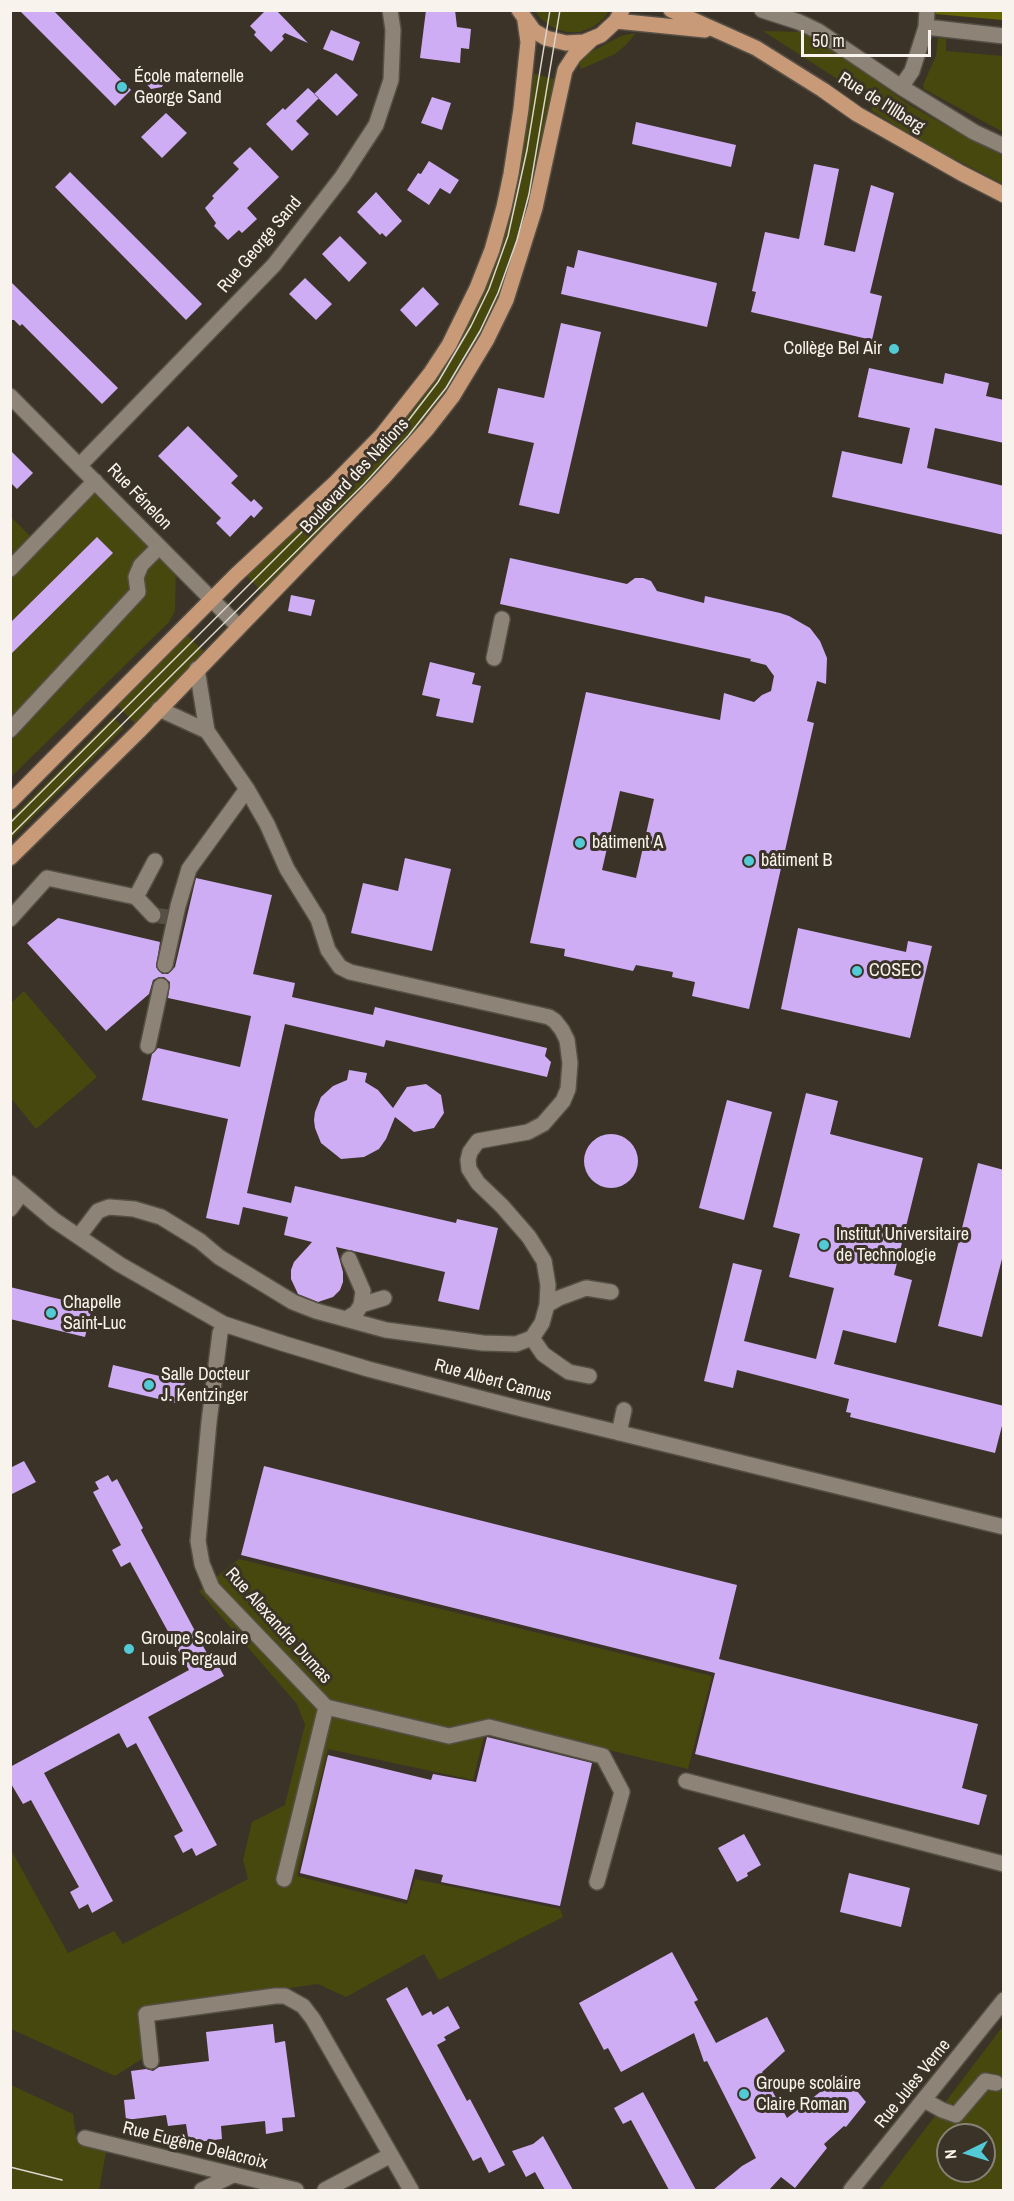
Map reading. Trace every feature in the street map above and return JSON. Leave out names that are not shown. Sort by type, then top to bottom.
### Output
[{"type":"main road","name":"Rue de l'Illberg","points":[[671,10],[777,60],[857,114],[998,192]]},
{"type":"main road","points":[[522,16],[534,31],[555,41],[575,44],[592,39]]},
{"type":"main road","name":"Boulevard des Nations","points":[[10,802],[212,600],[335,483],[382,435],[430,374],[454,335],[477,288],[492,250],[504,207],[511,174],[528,42],[522,16]]},
{"type":"main road","name":"Rue de l'Illberg","points":[[619,16],[718,32]]},
{"type":"main road","name":"Boulevard des Nations","points":[[10,858],[159,709],[428,429],[470,369],[506,300],[535,208],[565,70],[574,56],[592,39],[601,35],[619,16]]},
{"type":"street","name":"Rue George Sand","points":[[80,465],[274,265],[342,177],[376,125],[391,80],[393,30],[390,10]]},
{"type":"street","points":[[762,10],[799,21],[818,31],[901,87],[974,132],[1004,146]]},
{"type":"street","points":[[901,87],[912,71],[926,27],[927,10]]},
{"type":"street","points":[[926,27],[1004,36]]},
{"type":"street","name":"Rue Fénelon","points":[[10,396],[238,626]]},
{"type":"street","points":[[10,569],[95,481]]},
{"type":"street","points":[[10,730],[138,592],[136,577],[141,565],[159,547]]},
{"type":"street","points":[[494,658],[502,619]]},
{"type":"street","points":[[79,1236],[98,1211],[109,1207],[134,1209],[161,1218],[293,1302],[316,1311],[386,1330],[516,1344],[532,1338],[542,1323],[547,1305],[548,1285],[544,1261],[529,1237],[478,1183],[469,1169],[468,1160],[470,1152],[478,1141],[528,1132],[543,1124],[563,1101],[568,1089],[570,1063],[567,1040],[562,1030],[549,1017],[350,972],[340,967],[328,950],[318,919],[287,869],[267,824],[247,789],[207,731],[197,669]]},
{"type":"street","points":[[159,709],[207,731]]},
{"type":"street","points":[[165,965],[189,869],[247,789]]},
{"type":"street","points":[[136,897],[155,861]]},
{"type":"street","points":[[10,919],[47,879],[136,897],[153,915]]},
{"type":"street","points":[[148,1046],[161,986]]},
{"type":"street","points":[[10,1209],[16,1188]]},
{"type":"street","name":"Rue Albert Camus","points":[[16,1188],[79,1236],[144,1280],[224,1324],[368,1369],[1004,1527]]},
{"type":"street","points":[[346,1319],[356,1313],[361,1305],[362,1286],[349,1259]]},
{"type":"street","points":[[547,1305],[586,1288],[611,1292]]},
{"type":"street","points":[[361,1305],[384,1298]]},
{"type":"street","name":"Rue Alexandre Dumas","points":[[224,1324],[220,1333],[209,1422],[198,1541],[202,1564],[212,1588],[326,1707],[284,1878]]},
{"type":"street","points":[[532,1338],[543,1354],[560,1366],[569,1372],[589,1376]]},
{"type":"street","points":[[619,1433],[624,1410]]},
{"type":"street","points":[[326,1707],[449,1736],[489,1727],[603,1756],[622,1792],[597,1882]]},
{"type":"street","points":[[686,1781],[1004,1864]]},
{"type":"street","points":[[151,2061],[146,2014],[285,1996],[303,2006],[308,2012],[411,2190]]},
{"type":"street","name":"Rue Jules Verne","points":[[851,2190],[1004,2000]]},
{"type":"street","points":[[924,2100],[956,2115],[985,2081],[996,2083]]},
{"type":"street","name":"Rue Eugène Delacroix","points":[[85,2138],[296,2190]]},
{"type":"street","points":[[325,2190],[391,2155]]},
{"type":"street","points":[[202,2190],[233,2175]]},
{"type":"shaded area","points":[[535,11],[609,11],[593,27],[580,32],[566,32],[552,27]]},
{"type":"shaded area","points":[[901,11],[1003,11],[1003,20]]},
{"type":"shaded area","points":[[763,31],[802,32],[847,60],[908,104],[1003,156],[1003,184],[922,142],[871,110],[873,102]]},
{"type":"shaded area","points":[[636,33],[615,54],[581,69],[578,61],[589,53],[621,36]]},
{"type":"shaded area","points":[[938,38],[946,39],[946,51],[1003,56],[1003,132],[924,89],[923,85],[936,56]]},
{"type":"shaded area","points":[[532,73],[557,80],[517,258],[480,342],[427,423],[264,594],[245,574],[439,369],[516,182]]},
{"type":"shaded area","points":[[95,481],[176,563],[175,611],[169,622],[11,777],[11,517],[36,542]]},
{"type":"shaded area","points":[[187,635],[205,653],[136,725],[116,704]]},
{"type":"shaded area","points":[[113,717],[124,728],[11,839],[11,818]]},
{"type":"shaded area","points":[[24,991],[97,1077],[36,1129],[11,1098],[11,1003]]},
{"type":"shaded area","points":[[239,1559],[712,1676],[688,1769],[488,1721],[473,1780],[328,1749],[297,1876],[407,1904],[415,1879],[560,1909],[563,1917],[439,1980],[424,1954],[346,1997],[318,1984],[141,2009],[145,2057],[115,2076],[11,2029],[10,1848],[68,1953],[114,1931],[123,1944],[248,1879],[243,1860],[252,1822],[285,1805],[305,1725],[297,1704],[199,1591]]},
{"type":"shaded area","points":[[1003,2026],[1003,2190],[879,2190]]},
{"type":"shaded area","points":[[11,2085],[73,2114],[77,2143],[106,2152],[99,2190],[11,2190]]},
{"type":"building","points":[[19,10],[53,10],[131,90],[115,106]]},
{"type":"building","points":[[266,10],[276,10],[308,43],[285,33],[282,36],[284,39],[271,52],[254,35],[256,32],[250,26]]},
{"type":"building","points":[[426,10],[455,10],[457,27],[471,29],[469,49],[461,48],[460,63],[420,58]]},
{"type":"building","points":[[331,30],[360,42],[353,61],[323,49]]},
{"type":"building","points":[[159,69],[166,77],[162,87],[151,89],[144,81],[148,71]]},
{"type":"building","points":[[336,73],[358,95],[337,116],[314,94]]},
{"type":"building","points":[[308,88],[319,98],[296,121],[309,134],[292,151],[266,124]]},
{"type":"building","points":[[432,97],[451,103],[442,130],[421,123]]},
{"type":"building","points":[[166,113],[187,133],[162,158],[141,137]]},
{"type":"building","points":[[636,122],[736,145],[731,167],[632,144]]},
{"type":"building","points":[[250,147],[279,177],[247,208],[257,219],[242,233],[239,230],[228,240],[214,226],[216,223],[205,208],[214,198],[212,196],[239,169],[233,163]]},
{"type":"building","points":[[429,161],[459,180],[450,194],[440,188],[429,205],[407,190]]},
{"type":"building","points":[[814,164],[839,169],[824,245],[855,252],[871,185],[894,193],[870,293],[882,296],[872,340],[751,312],[756,292],[752,291],[765,232],[799,239]]},
{"type":"building","points":[[70,172],[202,304],[186,320],[55,187]]},
{"type":"building","points":[[376,192],[402,221],[386,237],[382,233],[380,235],[357,212]]},
{"type":"building","points":[[340,236],[367,263],[349,282],[322,254]]},
{"type":"building","points":[[578,250],[717,283],[707,327],[561,294],[567,266],[574,268]]},
{"type":"building","points":[[305,278],[332,304],[316,320],[289,294]]},
{"type":"building","points":[[10,281],[118,388],[102,404],[22,324],[20,326],[14,320],[10,320]]},
{"type":"building","points":[[423,287],[439,304],[416,327],[400,310]]},
{"type":"building","points":[[561,323],[601,332],[559,514],[519,505],[534,443],[488,433],[498,388],[544,398]]},
{"type":"building","points":[[869,368],[943,384],[945,373],[989,383],[986,396],[1004,400],[1004,443],[935,428],[927,468],[1004,486],[1004,535],[832,497],[842,451],[902,464],[910,428],[858,417]]},
{"type":"building","points":[[188,426],[238,476],[231,483],[251,502],[254,499],[263,508],[254,518],[251,515],[230,537],[216,523],[221,518],[158,456]]},
{"type":"building","points":[[10,450],[33,473],[17,489],[10,482]]},
{"type":"building","points":[[97,537],[113,553],[10,655],[10,623]]},
{"type":"building","points":[[510,558],[627,584],[635,578],[643,578],[651,581],[657,591],[704,603],[705,596],[780,613],[810,628],[820,641],[827,658],[826,684],[817,681],[807,721],[814,723],[749,1009],[692,996],[695,982],[672,977],[673,972],[636,965],[633,971],[564,956],[565,949],[530,943],[586,692],[720,720],[724,693],[754,702],[771,691],[774,676],[766,665],[750,661],[751,659],[500,604]],"holes":[[[620,791],[654,799],[636,878],[602,870]]]},
{"type":"building","points":[[291,595],[315,600],[311,616],[288,611]]},
{"type":"building","points":[[430,662],[475,673],[472,684],[481,686],[473,723],[436,716],[440,699],[422,695]]},
{"type":"building","points":[[405,858],[451,869],[432,951],[351,933],[363,883],[398,891]]},
{"type":"building","points":[[196,878],[272,895],[253,974],[295,983],[292,997],[373,1015],[375,1007],[547,1048],[545,1056],[551,1062],[547,1077],[386,1040],[384,1047],[285,1024],[247,1193],[291,1203],[295,1186],[456,1223],[457,1219],[498,1228],[479,1310],[438,1301],[445,1272],[336,1247],[343,1272],[340,1290],[333,1297],[318,1302],[298,1294],[291,1279],[291,1270],[294,1262],[312,1242],[284,1235],[288,1217],[243,1207],[239,1225],[206,1218],[228,1119],[142,1100],[152,1054],[158,1048],[240,1067],[251,1016],[168,998],[170,982],[164,977],[159,977],[153,980],[149,994],[106,1031],[27,943],[58,918],[160,942],[156,967],[162,974],[168,974],[175,967]]},
{"type":"building","name":"COSEC","points":[[798,928],[906,952],[908,941],[932,946],[910,1038],[781,1009]]},
{"type":"building","points":[[349,1070],[367,1073],[365,1082],[378,1090],[393,1108],[407,1087],[426,1084],[441,1095],[444,1113],[434,1128],[414,1132],[395,1117],[379,1149],[364,1157],[341,1159],[321,1143],[314,1120],[321,1097],[333,1086],[347,1080]]},
{"type":"building","points":[[806,1093],[838,1101],[830,1134],[923,1158],[894,1275],[912,1280],[896,1343],[843,1330],[834,1364],[1004,1406],[1004,1418],[995,1453],[850,1417],[851,1413],[846,1412],[849,1399],[737,1370],[733,1388],[704,1381],[733,1263],[762,1270],[744,1341],[816,1359],[834,1288],[789,1277],[800,1234],[773,1227]]},
{"type":"building","points":[[727,1100],[772,1112],[744,1220],[699,1208]]},
{"type":"building","points":[[611,1134],[621,1136],[630,1142],[636,1151],[638,1161],[636,1171],[630,1180],[621,1186],[611,1188],[601,1186],[592,1180],[586,1171],[584,1161],[586,1151],[592,1142],[601,1136]]},
{"type":"building","points":[[978,1163],[1004,1170],[1004,1251],[982,1337],[938,1326]]},
{"type":"building","name":"Chapelle Saint-Luc","points":[[10,1287],[92,1307],[85,1337],[10,1319]]},
{"type":"building","points":[[113,1365],[185,1382],[180,1404],[108,1387]]},
{"type":"building","points":[[24,1461],[36,1482],[10,1495],[10,1468]]},
{"type":"building","points":[[264,1466],[737,1585],[719,1659],[978,1724],[962,1788],[987,1795],[979,1825],[695,1754],[715,1673],[241,1555]]},
{"type":"building","points":[[108,1475],[112,1482],[117,1479],[143,1528],[141,1530],[210,1659],[214,1657],[224,1676],[148,1717],[217,1845],[196,1856],[192,1848],[183,1853],[174,1836],[183,1831],[136,1743],[127,1748],[119,1733],[44,1773],[113,1901],[92,1913],[88,1904],[79,1909],[70,1892],[79,1887],[31,1800],[23,1804],[10,1782],[10,1767],[189,1670],[130,1562],[121,1567],[112,1550],[121,1545],[93,1492],[99,1489],[95,1482]]},
{"type":"building","points":[[487,1737],[592,1763],[560,1906],[441,1882],[443,1875],[415,1869],[407,1900],[300,1873],[328,1755],[431,1780],[433,1774],[476,1782]]},
{"type":"building","points":[[744,1834],[761,1865],[737,1882],[718,1848]]},
{"type":"building","points":[[849,1873],[910,1888],[901,1927],[840,1912]]},
{"type":"building","points":[[672,1952],[698,2000],[694,2002],[716,2043],[767,2017],[785,2051],[762,2072],[787,2118],[843,2074],[866,2102],[846,2127],[844,2126],[824,2144],[827,2148],[795,2188],[781,2177],[769,2190],[713,2190],[742,2166],[756,2158],[707,2061],[704,2062],[694,2033],[621,2072],[608,2048],[604,2050],[579,2003]]},
{"type":"building","points":[[407,1987],[422,2016],[431,2011],[433,2015],[448,2006],[460,2028],[444,2037],[446,2040],[437,2045],[467,2101],[470,2099],[505,2165],[489,2173],[481,2157],[473,2161],[386,1999]]},
{"type":"building","points":[[273,2024],[275,2043],[285,2041],[295,2117],[282,2118],[283,2131],[266,2134],[265,2121],[221,2126],[222,2139],[189,2143],[186,2124],[168,2126],[166,2115],[126,2120],[124,2100],[135,2099],[131,2071],[146,2069],[153,2071],[159,2067],[209,2061],[206,2032]]},
{"type":"building","points":[[643,2092],[696,2190],[669,2190],[631,2120],[623,2124],[614,2108]]},
{"type":"building","points":[[543,2136],[573,2190],[545,2190],[535,2172],[526,2177],[512,2151],[533,2144]]},
{"type":"tunnel","points":[[153,915],[175,918]]},
{"type":"tram line","points":[[10,823],[357,477],[401,430],[438,382],[471,326],[489,289],[508,236],[527,150],[550,10]]},
{"type":"tram line","points":[[10,836],[364,484],[408,436],[446,388],[480,331],[498,293],[517,240],[529,194],[560,10]]},
{"type":"tram line","points":[[10,2167],[62,2180]]},
{"type":"place","name":"École maternelle George Sand","points":[[122,87]]},
{"type":"place","name":"Collège Bel Air","points":[[894,349]]},
{"type":"place","name":"bâtiment A","points":[[580,843]]},
{"type":"place","name":"bâtiment B","points":[[749,861]]},
{"type":"place","name":"COSEC","points":[[857,971]]},
{"type":"place","name":"Institut Universitaire de Technologie","points":[[824,1245]]},
{"type":"place","name":"Chapelle Saint-Luc","points":[[51,1313]]},
{"type":"place","name":"Salle Docteur J. Kentzinger","points":[[149,1385]]},
{"type":"place","name":"Groupe Scolaire Louis Pergaud","points":[[129,1649]]},
{"type":"place","name":"Groupe scolaire Claire Roman","points":[[744,2094]]}]
